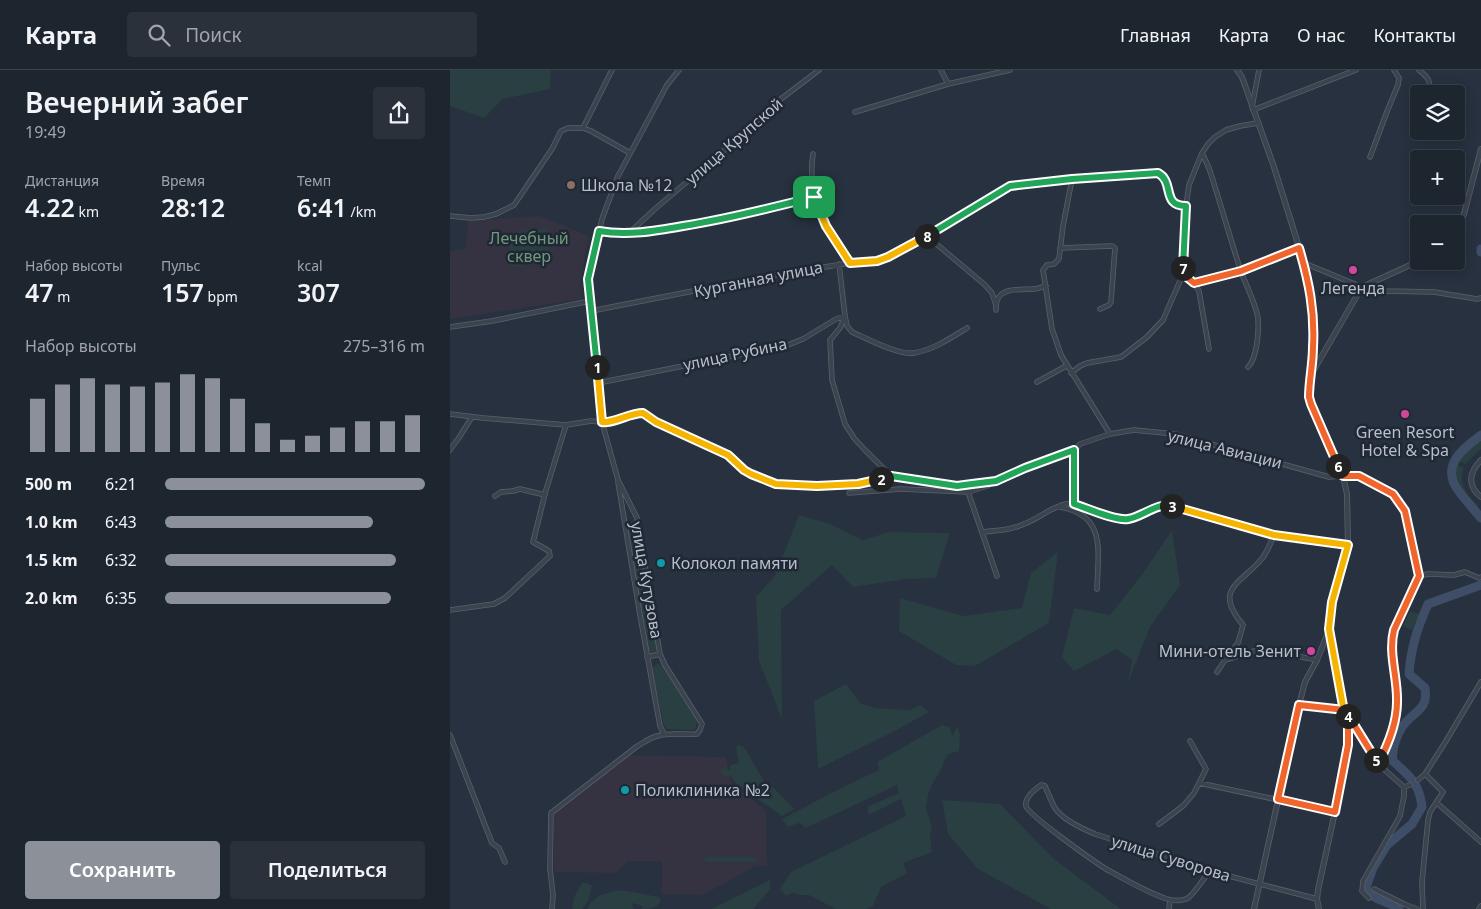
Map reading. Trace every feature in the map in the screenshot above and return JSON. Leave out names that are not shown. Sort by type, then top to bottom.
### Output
[{"type":"street","points":[[583,128],[612,70]]},
{"type":"street","name":"улица Кутузова","points":[[664,734],[660,726],[647,656],[618,480],[602,422],[588,279],[606,206],[618,176],[667,85],[679,70]]},
{"type":"street","name":"улица Крупской","points":[[629,233],[778,102],[819,70]]},
{"type":"street","points":[[941,70],[948,84]]},
{"type":"street","points":[[855,112],[948,84],[1010,70]]},
{"type":"street","points":[[1237,70],[1242,77],[1274,167],[1304,263],[1311,292],[1313,312],[1314,336],[1309,389],[1311,404],[1343,476],[1347,494],[1348,545],[1332,602],[1329,629],[1317,660],[1305,682],[1299,705],[1254,909]]},
{"type":"street","points":[[1253,108],[1259,70]]},
{"type":"street","points":[[1253,108],[1356,70]]},
{"type":"street","points":[[1370,157],[1398,85],[1399,78],[1394,70]]},
{"type":"street","points":[[1419,70],[1428,77],[1430,85]]},
{"type":"street","points":[[1071,373],[1087,363],[1121,357],[1147,337],[1162,320],[1183,274],[1186,206],[1189,185],[1202,153],[1215,137],[1226,130],[1258,123]]},
{"type":"street","points":[[450,216],[477,218],[496,214],[514,206],[552,149],[561,131],[568,128],[583,128],[630,153]]},
{"type":"street","points":[[1464,215],[1472,189],[1481,148]]},
{"type":"street","points":[[1202,153],[1209,168],[1241,271],[1258,318],[1254,354],[1252,363],[1248,367]]},
{"type":"street","points":[[813,154],[811,166],[814,197],[826,226],[850,263]]},
{"type":"street","name":"Курганная улица","points":[[591,311],[780,274],[839,264],[877,261],[927,236],[1010,186],[1072,179],[1158,173],[1166,180],[1171,199],[1174,203],[1179,206],[1186,206]]},
{"type":"street","points":[[1072,179],[1059,259],[1054,264],[1044,267],[1043,270],[1054,336],[1058,349],[1066,366],[1110,434]]},
{"type":"street","points":[[599,231],[649,232],[717,221],[814,197]]},
{"type":"street","points":[[927,236],[985,285],[992,293],[996,307],[997,299],[1008,291],[1016,288],[1034,289],[1046,286]]},
{"type":"street","points":[[1060,248],[1112,246],[1115,248],[1111,302],[1110,305],[1100,309]]},
{"type":"street","points":[[1194,283],[1241,271],[1299,248]]},
{"type":"street","points":[[1304,263],[1362,287],[1386,291],[1434,292],[1481,298]]},
{"type":"street","points":[[839,264],[845,316],[847,326],[852,332],[895,350],[913,354],[942,343],[967,328]]},
{"type":"street","points":[[1311,375],[1362,287],[1410,265]]},
{"type":"street","points":[[1183,274],[1194,283],[1199,291],[1209,349]]},
{"type":"street","points":[[450,326],[492,322],[590,301]]},
{"type":"street","points":[[845,316],[840,328],[830,340],[832,380],[836,394],[845,424],[854,438],[875,462],[891,476]]},
{"type":"street","name":"улица Рубина","points":[[598,383],[788,345],[845,316]]},
{"type":"street","points":[[1037,382],[1066,366]]},
{"type":"street","name":"улица Авиации","points":[[450,414],[566,425],[591,420],[608,423],[625,416],[643,413],[656,422],[728,455],[744,470],[776,484],[817,486],[858,484],[891,476],[957,486],[996,481]]},
{"type":"street","points":[[450,450],[472,416]]},
{"type":"street","points":[[450,610],[494,604],[505,598],[550,556],[549,551],[533,542],[566,425]]},
{"type":"street","name":"улица Авиации","points":[[849,493],[901,489],[968,492],[988,486],[1025,468],[1074,450],[1080,444],[1110,434],[1134,430],[1175,434],[1329,477],[1359,476],[1393,494],[1405,511],[1419,576]]},
{"type":"street","points":[[1074,450],[1074,504]]},
{"type":"street","points":[[1481,460],[1473,470],[1471,479],[1474,490],[1481,497]]},
{"type":"street","name":"улица Кутузова","points":[[552,909],[553,895],[550,869],[551,813],[636,747],[656,736],[664,734],[697,734],[702,724],[660,654],[637,518],[618,480]]},
{"type":"street","points":[[495,496],[501,492],[520,489],[545,495]]},
{"type":"street","points":[[968,492],[997,576]]},
{"type":"street","points":[[982,532],[1000,531],[1024,524],[1066,504],[1074,504],[1118,519],[1127,520],[1168,505],[1274,535],[1348,545]]},
{"type":"street","points":[[1058,507],[1076,511],[1086,516],[1096,533],[1098,542],[1097,589]]},
{"type":"street","points":[[1217,672],[1238,643],[1243,625],[1235,616],[1232,608],[1231,589],[1236,582],[1260,562],[1274,535]]},
{"type":"street","points":[[1378,764],[1386,750],[1396,721],[1398,701],[1392,636],[1419,576],[1428,574],[1454,575],[1465,572],[1481,577]]},
{"type":"street","points":[[1319,909],[1317,899],[1348,745],[1349,726],[1329,629]]},
{"type":"street","points":[[1225,660],[1261,649],[1317,660]]},
{"type":"street","name":"улица Кутузова","points":[[647,656],[660,654]]},
{"type":"street","points":[[1418,780],[1425,774],[1481,682]]},
{"type":"street","points":[[1299,705],[1346,712],[1378,764],[1404,787],[1400,816],[1363,881],[1362,891],[1369,898]]},
{"type":"street","points":[[450,735],[489,836],[492,842],[499,848],[506,862]]},
{"type":"street","points":[[1159,824],[1183,806],[1194,793],[1206,768],[1190,741]]},
{"type":"street","points":[[1423,909],[1422,882],[1427,826],[1430,812],[1443,792],[1425,774]]},
{"type":"street","points":[[1199,782],[1335,812]]},
{"type":"street","points":[[1404,787],[1410,785]]},
{"type":"street","name":"улица Суворова","points":[[1170,900],[1104,868],[1039,820],[1027,809],[1026,800],[1037,787],[1045,786],[1056,809],[1085,830],[1210,871],[1317,899]]},
{"type":"street","points":[[1437,803],[1481,842]]},
{"type":"street","points":[[1169,909],[1170,900],[1187,899],[1210,871]]},
{"type":"street","points":[[1374,888],[1417,909]]},
{"type":"street","points":[[1478,909],[1481,906]]},
{"type":"shaded area","points":[[540,216],[589,236],[580,283],[582,299],[450,319],[450,251],[466,249],[468,221]]},
{"type":"shaded area","points":[[628,755],[726,757],[731,782],[766,811],[767,866],[756,866],[703,895],[662,894],[662,861],[628,861],[616,873],[554,872],[554,813]]},
{"type":"green space","points":[[450,70],[551,70],[550,89],[503,99],[484,118],[450,106]]},
{"type":"green space","name":"Лечебный сквер","points":[[547,228],[551,262],[512,267],[508,233]]},
{"type":"green space","points":[[1481,437],[1481,449],[1465,464],[1457,460],[1466,449]]},
{"type":"green space","points":[[1456,464],[1464,468],[1462,474],[1463,484],[1467,493],[1479,506],[1476,508],[1456,482],[1454,470]]},
{"type":"green space","points":[[799,515],[830,524],[863,540],[889,532],[950,533],[936,578],[906,579],[853,587],[832,565],[781,610],[782,719],[759,661],[756,597],[775,576]]},
{"type":"green space","points":[[635,521],[658,650],[652,653],[649,651],[626,523]]},
{"type":"green space","points":[[1172,530],[1180,585],[1150,627],[1128,682],[1132,660],[1117,649],[1074,671],[1062,657],[1074,608],[1110,615],[1141,576]]},
{"type":"green space","points":[[1058,552],[1049,623],[975,666],[956,665],[899,631],[900,598],[963,616],[1022,608],[1031,573]]},
{"type":"green space","points":[[1410,611],[1419,614],[1412,630],[1403,626]]},
{"type":"green space","points":[[658,664],[663,666],[697,722],[694,730],[667,729],[664,726],[652,669]]},
{"type":"green space","points":[[846,684],[860,703],[875,708],[910,710],[920,705],[929,712],[818,769],[814,701]]},
{"type":"green space","points":[[942,725],[950,727],[952,736],[957,727],[960,734],[959,751],[949,754],[944,761],[928,795],[926,807],[932,829],[930,836],[932,852],[903,863],[907,873],[881,887],[873,906],[867,909],[836,909],[809,895],[793,893],[786,896],[780,889],[791,872],[906,816],[901,799],[869,815],[867,807],[899,793],[897,785],[806,828],[799,823],[788,827],[782,819],[879,770],[877,762]]},
{"type":"green space","points":[[738,745],[746,750],[765,783],[774,788],[794,809],[782,816],[737,784],[730,776],[725,776],[720,772],[722,768],[730,770],[730,766],[739,763],[736,747]]},
{"type":"green space","points":[[942,800],[1000,804],[1054,859],[1121,909],[1051,909],[978,869],[948,834]]},
{"type":"green space","points":[[704,857],[755,857],[757,861],[707,862]]},
{"type":"green space","points":[[770,880],[770,890],[753,909],[711,909]]},
{"type":"green space","points":[[582,883],[592,886],[588,901],[582,909],[572,909],[574,897]]},
{"type":"green space","points":[[621,890],[659,897],[661,900],[655,907],[650,909],[641,909],[643,906],[632,903],[633,909],[588,909],[597,897]]},
{"type":"waterway","points":[[1481,435],[1459,454],[1452,467],[1453,481],[1457,489],[1481,518]]},
{"type":"waterway","points":[[1399,909],[1376,898],[1365,890],[1373,868],[1387,845],[1412,824],[1422,807],[1419,792],[1413,781],[1393,761],[1394,745],[1401,729],[1422,707],[1426,694],[1425,688],[1409,674],[1413,647],[1428,604],[1481,585]]},
{"type":"place","name":"Школа №12","points":[[571,185]]},
{"type":"place","name":"Легенда","points":[[1353,270]]},
{"type":"place","name":"Green Resort Hotel & Spa","points":[[1405,414]]},
{"type":"place","name":"Колокол памяти","points":[[661,563]]},
{"type":"place","name":"Мини-отель Зенит","points":[[1311,651]]},
{"type":"place","name":"Поликлиника №2","points":[[625,790]]},
{"type":"route","points":[[814,197],[717,221],[649,232],[599,231],[588,279],[602,422],[608,423],[638,413],[646,414],[656,422],[728,455],[751,474],[776,484],[817,486],[858,484],[891,476],[957,486],[996,481],[1074,450],[1074,504],[1113,518],[1127,520],[1168,505],[1274,535],[1348,545],[1332,602],[1329,629],[1343,706],[1347,714],[1349,726],[1346,761],[1335,812],[1278,799],[1299,705],[1345,710],[1347,714],[1378,764],[1386,750],[1396,721],[1398,701],[1392,636],[1419,576],[1405,511],[1393,494],[1359,476],[1343,476],[1311,404],[1309,389],[1314,336],[1313,312],[1311,292],[1299,248],[1241,271],[1194,283],[1183,274],[1186,206],[1179,206],[1174,203],[1171,199],[1166,180],[1158,173],[1153,173],[1010,186],[888,257],[877,261],[850,263],[826,226],[814,197]]}]
